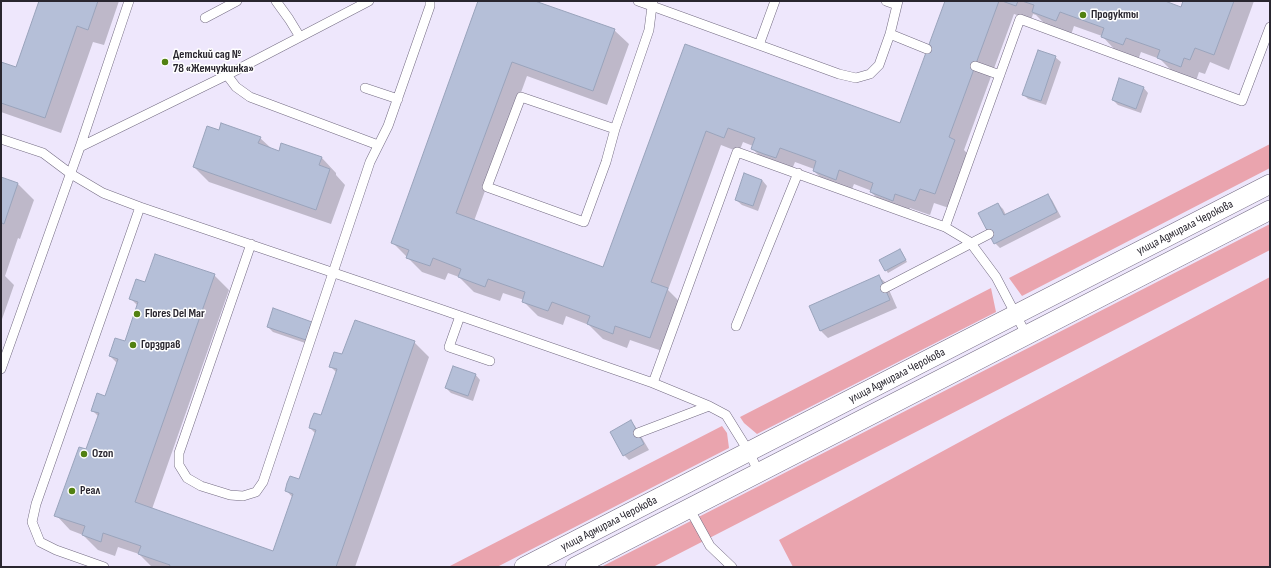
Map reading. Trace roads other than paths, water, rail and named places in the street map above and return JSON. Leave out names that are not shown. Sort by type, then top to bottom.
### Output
[{"type":"street","name":"улица Адмирала Черокова","points":[[524,567],[1270,184]]},
{"type":"street","name":"улица Адмирала Черокова","points":[[575,567],[1270,210]]},
{"type":"lane","points":[[1,369],[71,174],[129,1]]},
{"type":"lane","points":[[205,18],[236,1]]},
{"type":"lane","points":[[276,1],[300,37]]},
{"type":"lane","points":[[80,147],[227,75],[369,1]]},
{"type":"lane","points":[[252,244],[179,453],[179,465],[187,478],[201,486],[230,495],[243,496],[256,492],[263,482],[370,162],[388,126],[430,6],[430,1]]},
{"type":"lane","points":[[638,1],[652,4],[839,74],[856,78],[870,74],[879,65],[890,34],[897,3],[886,1]]},
{"type":"lane","points":[[759,45],[775,1]]},
{"type":"lane","points":[[615,129],[521,97],[488,187],[584,222],[606,162],[615,129],[649,30],[652,4]]},
{"type":"lane","points":[[945,227],[1020,19],[1242,101],[1270,28]]},
{"type":"lane","points":[[890,34],[927,49]]},
{"type":"lane","points":[[975,66],[1000,75]]},
{"type":"lane","points":[[227,75],[236,88],[250,97],[378,145]]},
{"type":"lane","points":[[365,88],[398,99]]},
{"type":"lane","points":[[1,139],[43,153],[71,174],[98,191],[140,207],[334,272],[653,383],[709,406],[726,415],[749,452],[759,473]]},
{"type":"lane","points":[[653,383],[737,152],[945,227],[970,242],[996,277],[1027,336]]},
{"type":"lane","points":[[736,326],[798,173]]},
{"type":"lane","points":[[104,567],[56,550],[40,542],[32,522],[36,504],[140,207]]},
{"type":"lane","points":[[884,288],[970,242],[989,234]]},
{"type":"lane","points":[[460,316],[449,347],[490,361]]},
{"type":"lane","points":[[638,433],[709,406]]},
{"type":"lane","points":[[689,508],[710,546],[732,567]]},
{"type":"place","name":"Продукты","points":[[1083,15]]},
{"type":"place","name":"Детский сад № 78 «Жемчужинка»","points":[[165,62]]},
{"type":"place","name":"Flores Del Mar","points":[[137,314]]},
{"type":"place","name":"Горздрав","points":[[133,345]]},
{"type":"place","name":"Ozon","points":[[84,454]]},
{"type":"place","name":"Реал","points":[[72,491]]}]
